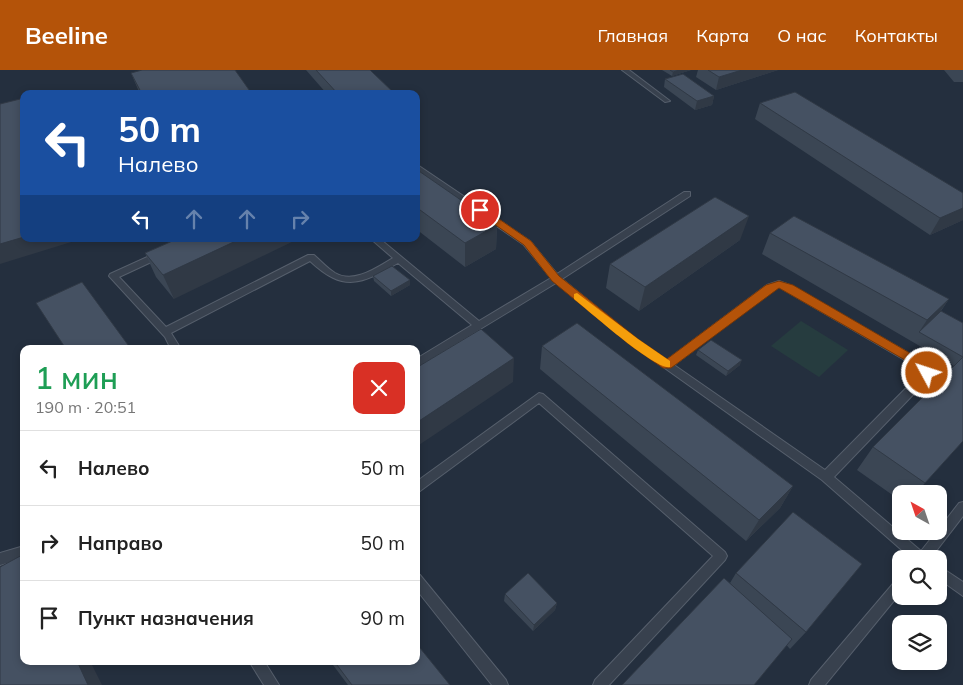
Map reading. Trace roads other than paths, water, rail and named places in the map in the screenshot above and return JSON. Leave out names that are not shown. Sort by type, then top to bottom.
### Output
[{"type":"lane","points":[[624,70],[667,101]]},
{"type":"lane","points":[[420,169],[527,243],[556,279],[634,342],[826,477],[911,550]]},
{"type":"lane","points":[[420,361],[556,279],[687,194]]},
{"type":"lane","points":[[378,242],[478,325]]},
{"type":"lane","points":[[165,253],[113,276],[165,332],[173,345]]},
{"type":"lane","points":[[165,332],[311,257],[336,277],[349,278],[368,275],[398,259]]},
{"type":"lane","points":[[667,365],[770,288],[779,284],[923,366],[927,373],[826,477]]},
{"type":"lane","points":[[420,486],[539,397],[721,556],[600,685]]},
{"type":"lane","points":[[928,550],[963,507]]},
{"type":"lane","points":[[0,559],[20,553]]},
{"type":"lane","points":[[947,578],[963,590]]},
{"type":"lane","points":[[420,584],[501,685]]},
{"type":"lane","points":[[816,685],[892,594]]},
{"type":"lane","points":[[259,665],[272,685]]}]
